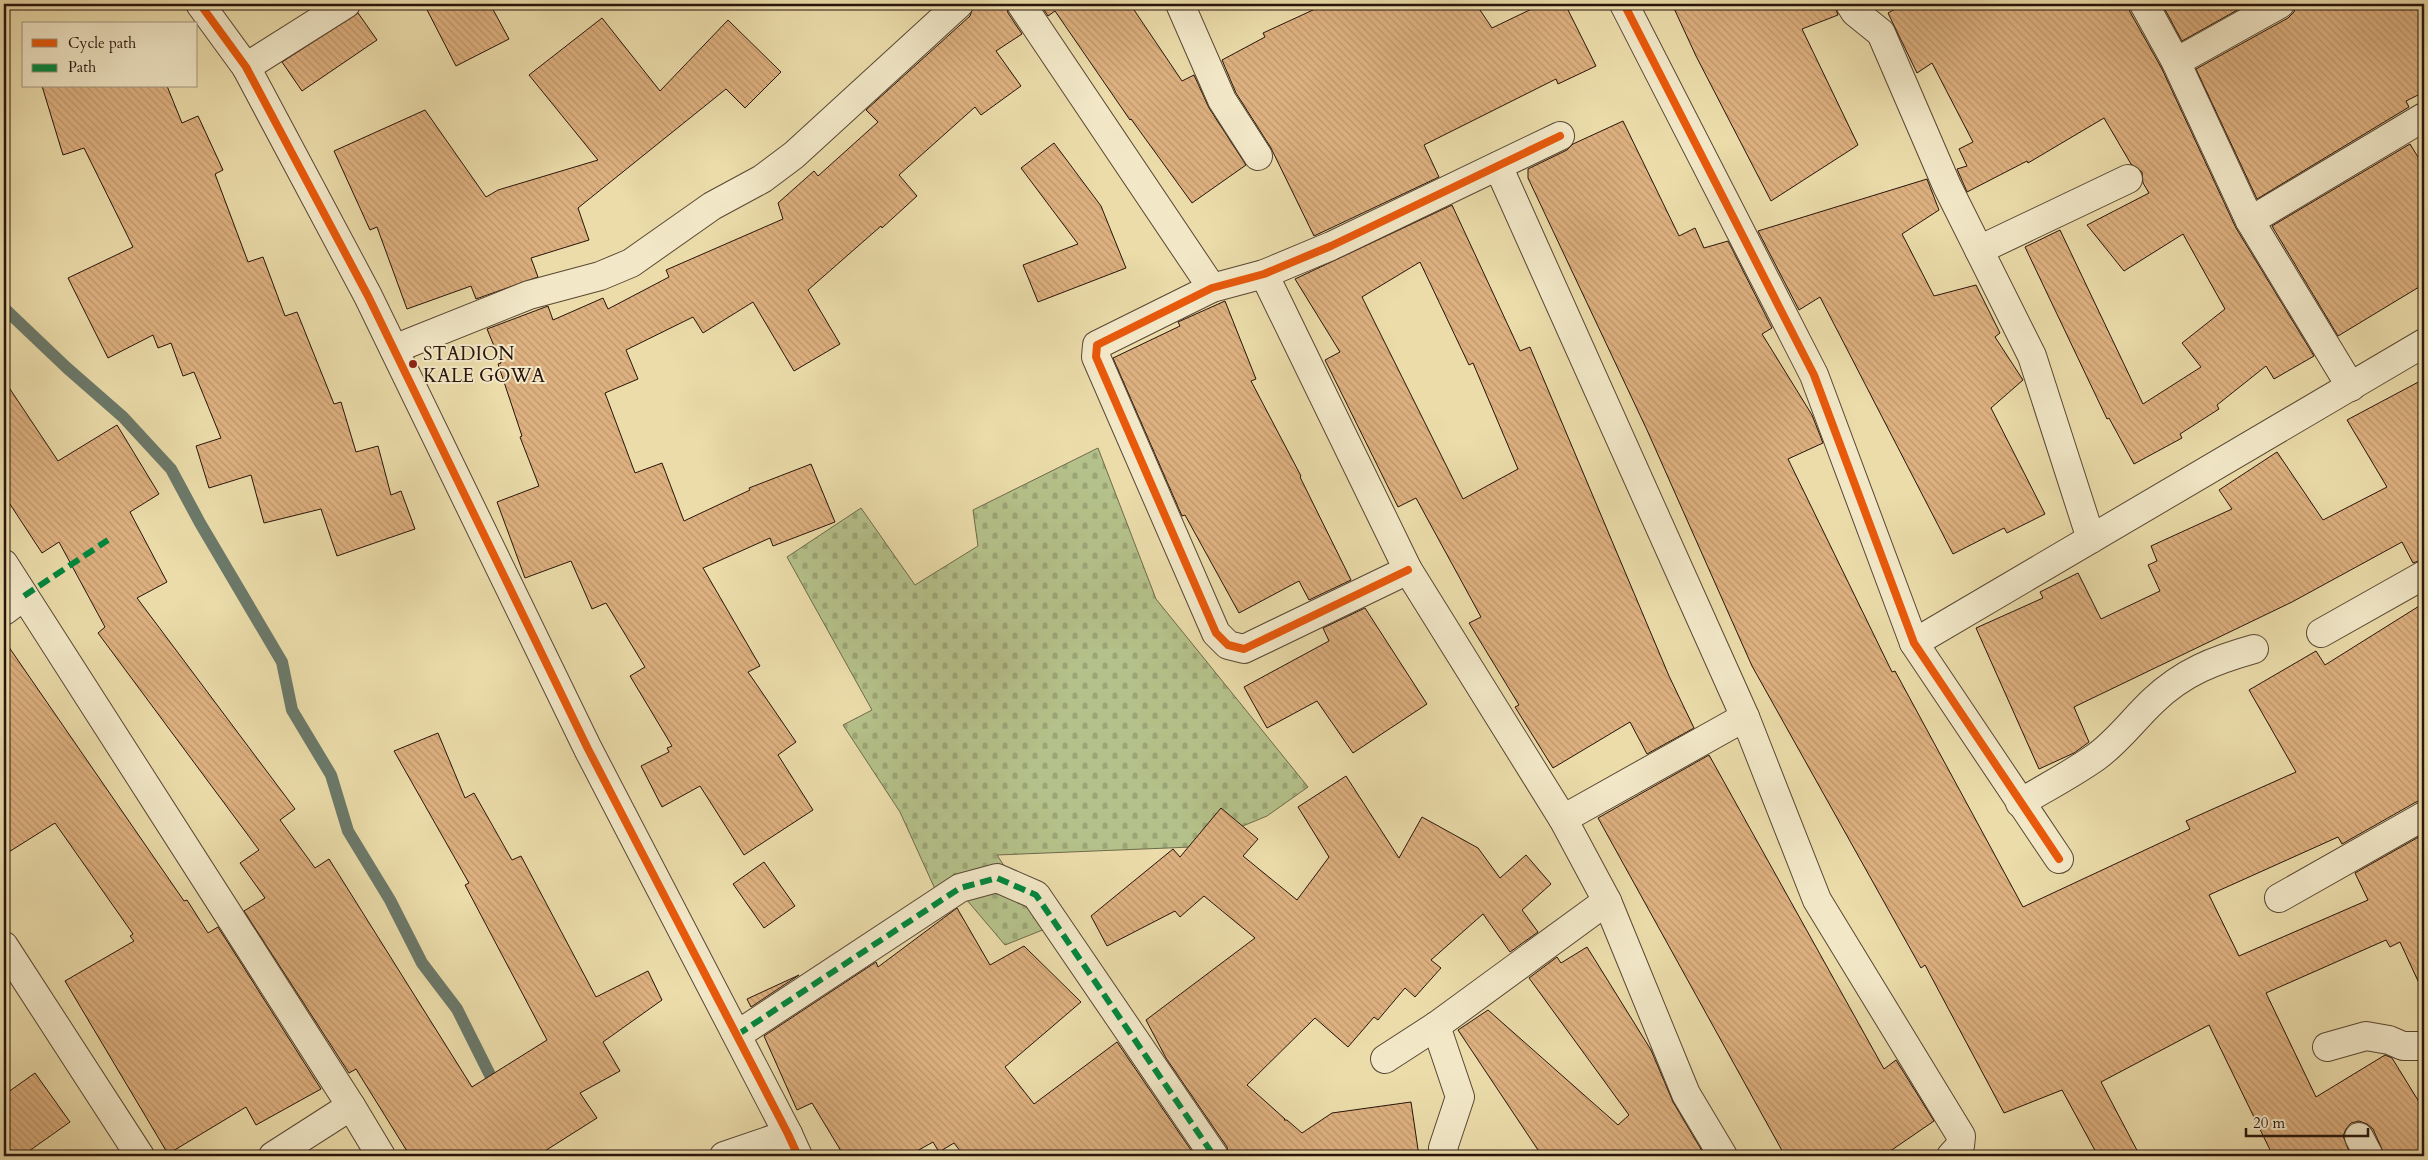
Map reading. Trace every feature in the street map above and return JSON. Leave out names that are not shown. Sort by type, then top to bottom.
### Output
[{"type":"street","points":[[200,4],[246,67],[368,296],[588,749],[793,1145],[724,1156]]},
{"type":"street","points":[[246,67],[346,4]]},
{"type":"street","points":[[394,349],[528,295],[600,276],[631,263],[712,206],[762,179],[794,155],[959,4]]},
{"type":"street","points":[[1021,4],[1212,288]]},
{"type":"street","points":[[1180,4],[1222,100],[1258,156]]},
{"type":"street","points":[[1624,4],[1814,375],[1914,643],[2059,860]]},
{"type":"street","points":[[1850,4],[1855,12],[1881,33],[1947,186],[2032,356],[2091,539]]},
{"type":"street","points":[[2144,4],[2176,62],[2250,221],[2351,387]]},
{"type":"street","points":[[2176,62],[2280,4]]},
{"type":"street","points":[[2250,221],[2424,117]]},
{"type":"street","points":[[1408,570],[1244,649],[1228,644],[1216,633],[1096,357],[1095,349],[1097,345],[1212,288],[1264,274],[1331,246],[1560,136]]},
{"type":"street","points":[[1498,166],[1745,716],[1817,900],[1946,1107],[1961,1136],[1960,1146],[1952,1156]]},
{"type":"street","points":[[1979,250],[2128,179]]},
{"type":"street","points":[[1264,274],[1408,570],[1563,819],[1607,901],[1686,1094],[1723,1156]]},
{"type":"street","points":[[1914,643],[2424,343]]},
{"type":"street","points":[[4,564],[14,603],[351,1106],[381,1156]]},
{"type":"street","points":[[2321,633],[2424,575]]},
{"type":"street","points":[[2020,803],[2096,757],[2130,726],[2153,700],[2185,675],[2215,660],[2254,649]]},
{"type":"street","points":[[1563,819],[1745,716]]},
{"type":"street","points":[[2279,898],[2424,816]]},
{"type":"street","points":[[737,1035],[960,888],[997,878],[1036,895],[1214,1156]]},
{"type":"street","points":[[1385,1059],[1436,1026],[1607,901]]},
{"type":"street","points":[[4,946],[140,1156]]},
{"type":"street","points":[[1436,1026],[1460,1097],[1443,1148],[1445,1156]]},
{"type":"street","points":[[2327,1047],[2366,1036],[2389,1040],[2403,1046],[2424,1046]]},
{"type":"street","points":[[273,1156],[351,1106]]},
{"type":"green space","points":[[1098,448],[1156,599],[1308,787],[1267,816],[1192,847],[997,855],[1045,929],[1005,945],[960,892],[935,889],[900,812],[843,725],[872,710],[787,557],[861,508],[915,585],[978,546],[973,510]]},
{"type":"building","points":[[424,4],[490,4],[509,39],[456,66]]},
{"type":"building","points":[[974,4],[1006,4],[1008,13],[1022,34],[996,51],[1021,86],[981,115],[975,107],[899,175],[917,196],[808,290],[840,344],[794,371],[753,302],[703,333],[693,317],[626,350],[638,379],[605,393],[635,473],[662,463],[684,521],[750,490],[749,488],[811,464],[835,522],[773,546],[770,538],[703,568],[760,666],[748,672],[796,742],[778,755],[813,810],[744,855],[700,786],[662,807],[641,766],[669,752],[667,748],[672,746],[630,676],[645,667],[606,603],[592,609],[571,561],[525,578],[497,502],[539,486],[520,437],[522,436],[498,364],[501,363],[487,329],[548,306],[553,320],[603,298],[608,309],[669,277],[666,270],[783,219],[778,203],[814,171],[818,176],[878,122],[866,110],[970,16]]},
{"type":"building","points":[[1040,4],[1130,4],[1182,81],[1194,75],[1209,108],[1246,165],[1192,203],[1130,120],[1055,11],[1048,16]]},
{"type":"building","points":[[1326,4],[1476,4],[1492,28],[1542,4],[1565,4],[1596,66],[1558,84],[1556,79],[1424,145],[1439,177],[1314,236],[1271,148],[1236,93],[1222,60],[1265,37],[1263,33]]},
{"type":"building","points":[[1672,4],[1834,4],[1838,15],[1802,29],[1858,145],[1771,201],[1696,56]]},
{"type":"building","points":[[1904,4],[2128,4],[2130,12],[2162,69],[2236,228],[2314,356],[2274,379],[2266,366],[2217,405],[2219,409],[2180,434],[2182,438],[2134,464],[2109,418],[2107,419],[2025,247],[2060,230],[2143,404],[2201,367],[2182,343],[2225,309],[2183,234],[2124,271],[2087,225],[2149,193],[2143,183],[2142,172],[2131,164],[2104,118],[2028,163],[2027,161],[1967,192],[1957,169],[1967,166],[1959,149],[1973,142],[1932,63],[1917,73],[1888,13]]},
{"type":"building","points":[[2162,4],[2248,4],[2182,41]]},
{"type":"building","points":[[2296,4],[2424,4],[2424,92],[2406,101],[2409,107],[2257,199],[2196,69],[2288,18],[2294,12]]},
{"type":"building","points":[[358,13],[377,40],[302,91],[282,62]]},
{"type":"building","points":[[602,18],[660,91],[728,20],[781,72],[745,108],[726,89],[578,208],[589,240],[531,258],[538,277],[476,299],[471,286],[407,309],[377,227],[370,230],[334,151],[425,110],[486,197],[498,190],[598,160],[529,75]]},
{"type":"building","points":[[43,88],[168,88],[182,123],[198,116],[223,170],[215,174],[248,262],[263,257],[285,316],[297,312],[334,404],[341,402],[356,452],[378,446],[391,495],[401,491],[415,529],[337,556],[321,509],[264,523],[251,475],[209,488],[196,446],[221,438],[194,372],[183,376],[171,343],[158,348],[153,335],[108,358],[68,278],[133,247],[84,148],[63,155]]},
{"type":"building","points":[[1623,121],[1679,236],[1695,228],[1704,248],[1728,241],[1772,328],[1762,334],[1812,415],[1823,443],[1788,459],[1892,672],[1895,671],[2023,907],[2190,829],[2186,821],[2296,772],[2249,690],[2316,651],[2325,665],[2424,603],[2424,800],[2416,802],[2342,844],[2338,837],[2209,895],[2239,956],[2368,900],[2355,873],[2424,834],[2424,994],[2400,942],[2390,947],[2386,940],[2266,993],[2316,1097],[2385,1055],[2392,1058],[2424,1110],[2424,1156],[2385,1156],[2373,1129],[2359,1121],[2351,1123],[2343,1136],[2351,1156],[2273,1156],[2209,1025],[2101,1082],[2140,1156],[2098,1156],[2062,1090],[2004,1113],[1925,965],[1921,968],[1752,666],[1647,430],[1528,178],[1528,169],[1567,150],[1573,144]]},
{"type":"building","points":[[1054,143],[1101,206],[1126,268],[1038,302],[1023,265],[1078,244],[1021,168]]},
{"type":"building","points":[[2410,144],[2424,167],[2424,284],[2338,336],[2272,226]]},
{"type":"building","points":[[1927,179],[1939,210],[1902,234],[1934,296],[1976,285],[2000,333],[1995,337],[2023,380],[1991,408],[2045,514],[2007,533],[2004,528],[1953,554],[1820,297],[1799,310],[1758,231]]},
{"type":"building","points":[[1452,205],[1520,351],[1530,347],[1669,676],[1694,728],[1647,754],[1630,722],[1553,768],[1515,707],[1519,705],[1469,623],[1481,617],[1416,498],[1398,507],[1325,360],[1340,352],[1295,279]],"holes":[[[1420,262],[1469,365],[1473,363],[1518,469],[1463,499],[1362,297]]]},
{"type":"building","points":[[1225,301],[1256,379],[1251,381],[1301,476],[1351,580],[1309,600],[1299,581],[1239,613],[1185,515],[1182,516],[1113,358],[1180,326],[1178,322]]},
{"type":"building","points":[[2424,379],[2424,559],[2413,563],[2402,542],[2292,602],[2074,707],[2089,742],[2074,753],[2039,769],[1976,628],[2043,598],[2040,592],[2078,573],[2101,619],[2160,591],[2148,565],[2157,561],[2151,546],[2232,509],[2219,490],[2277,452],[2323,520],[2387,487],[2347,420]]},
{"type":"building","points":[[4,380],[58,461],[117,425],[159,494],[130,512],[167,582],[137,598],[295,809],[280,820],[315,868],[329,859],[472,1087],[547,1040],[465,885],[469,883],[394,751],[438,733],[465,798],[474,793],[512,860],[521,856],[596,997],[648,971],[662,1000],[603,1042],[620,1071],[580,1093],[597,1118],[537,1156],[410,1156],[356,1069],[349,1073],[244,911],[265,898],[240,863],[259,850],[98,633],[105,627],[59,542],[42,553],[4,495]]},
{"type":"building","points":[[1365,608],[1427,704],[1353,753],[1317,701],[1267,728],[1244,687],[1329,641],[1323,628]]},
{"type":"building","points":[[4,640],[184,901],[187,900],[208,933],[218,927],[321,1089],[256,1125],[246,1107],[168,1154],[65,981],[134,941],[130,936],[133,934],[55,823],[4,855]]},
{"type":"building","points":[[1709,755],[1884,1069],[1896,1060],[1934,1121],[1883,1156],[1785,1156],[1598,818]]},
{"type":"building","points":[[1346,776],[1399,858],[1422,817],[1478,848],[1500,878],[1526,855],[1551,884],[1522,910],[1538,932],[1510,952],[1483,914],[1431,960],[1441,968],[1415,997],[1405,988],[1378,1020],[1374,1017],[1348,1047],[1315,1018],[1247,1085],[1284,1120],[1287,1120],[1302,1133],[1332,1113],[1411,1102],[1419,1156],[1229,1156],[1227,1147],[1166,1058],[1146,1020],[1255,938],[1204,896],[1180,917],[1175,911],[1107,946],[1091,916],[1173,849],[1180,857],[1221,808],[1258,839],[1243,856],[1297,900],[1329,857],[1298,807]]},
{"type":"building","points":[[764,862],[795,906],[764,928],[733,884]]},
{"type":"building","points":[[957,908],[990,965],[1024,946],[1081,1002],[1005,1067],[1034,1104],[1117,1042],[1195,1156],[964,1156],[954,1143],[939,1152],[933,1142],[908,1156],[844,1156],[812,1103],[797,1110],[764,1036],[876,962],[878,967]]},
{"type":"building","points":[[1587,947],[1651,1050],[1673,1102],[1705,1156],[1542,1156],[1458,1030],[1488,1010],[1618,1125],[1629,1115],[1529,978],[1557,957],[1561,963]]},
{"type":"building","points":[[799,975],[751,1007],[747,999]]},
{"type":"building","points":[[35,1073],[70,1122],[22,1156],[4,1156],[4,1095]]},
{"type":"waterway","points":[[4,308],[67,368],[123,417],[171,469],[200,523],[282,662],[292,710],[331,775],[348,831],[390,900],[422,963],[457,1009],[497,1089]]},
{"type":"marked path","points":[[24,596],[108,540]]},
{"type":"marked path","points":[[737,1035],[960,888],[997,878],[1036,895],[1214,1156]]},
{"type":"cycle path","points":[[200,4],[246,67],[368,296],[588,749],[798,1156]]},
{"type":"cycle path","points":[[1624,4],[1814,375],[1914,643],[2059,859]]},
{"type":"cycle path","points":[[1408,570],[1244,649],[1228,645],[1216,633],[1096,357],[1097,345],[1212,288],[1264,274],[1331,246],[1560,136]]},
{"type":"place","name":"STADION KALE GOWA","points":[[413,364]]}]
